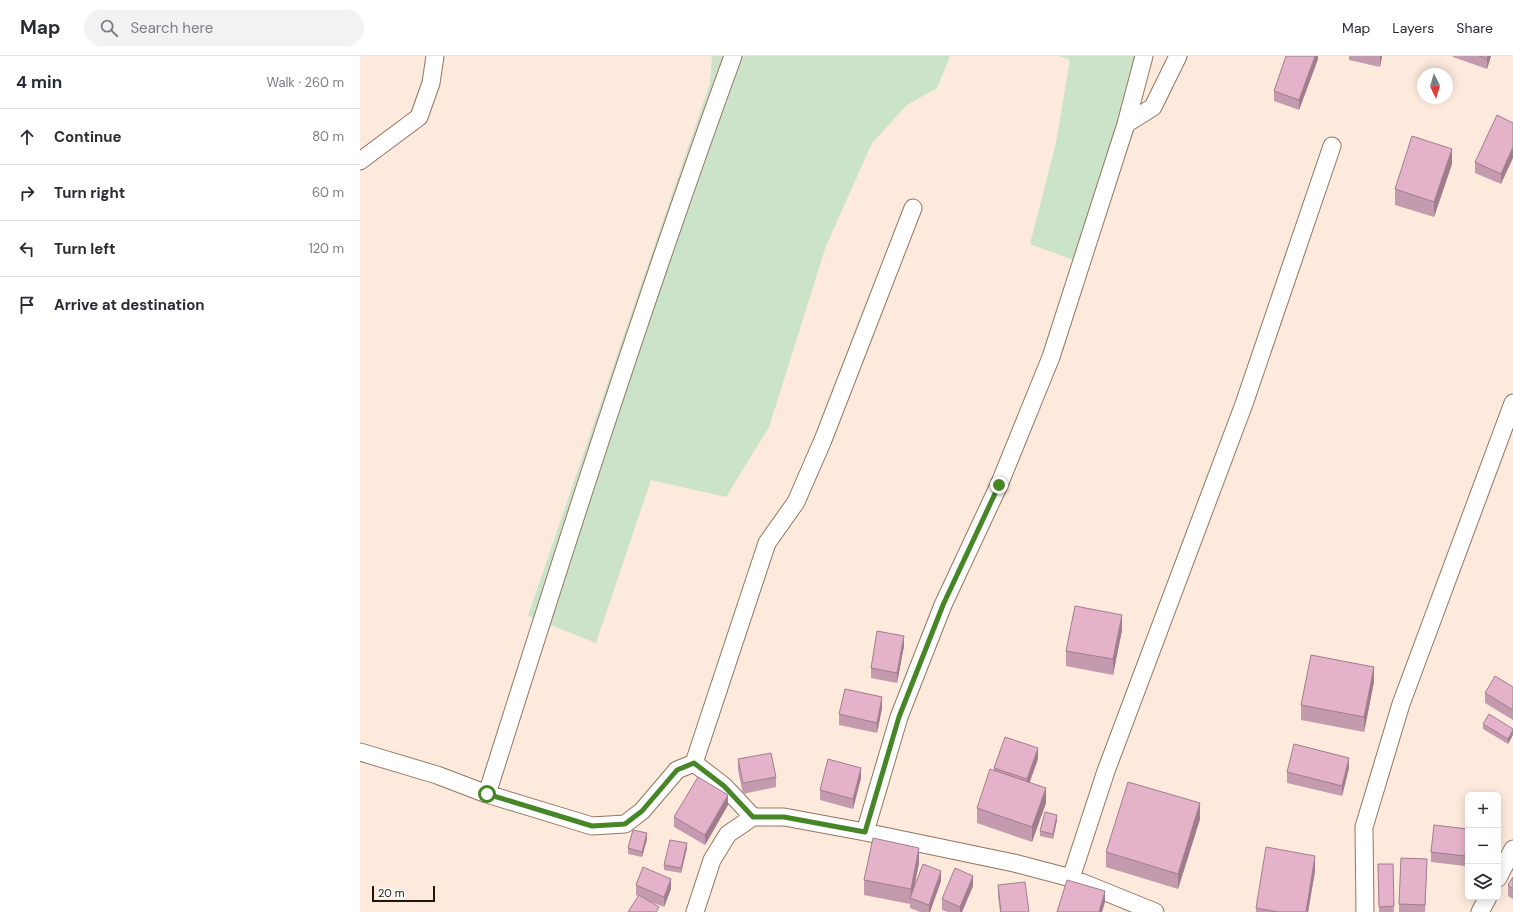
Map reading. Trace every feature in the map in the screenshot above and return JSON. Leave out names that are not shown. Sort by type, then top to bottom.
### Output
[{"type":"street","points":[[360,161],[419,117],[431,83],[435,56]]},
{"type":"street","points":[[487,794],[571,526],[696,156],[733,56]]},
{"type":"street","points":[[865,832],[899,717],[943,605],[999,485],[1051,357],[1126,124],[1144,56]]},
{"type":"street","points":[[1126,124],[1153,107],[1178,56]]},
{"type":"street","points":[[1072,878],[1106,771],[1244,404],[1332,146]]},
{"type":"street","points":[[360,752],[437,775],[487,794],[592,826],[625,824],[642,811],[677,770],[694,763],[767,543],[796,502],[820,447],[913,208]]},
{"type":"street","points":[[1365,912],[1364,827],[1366,819],[1401,704],[1513,403]]},
{"type":"street","points":[[694,763],[724,786],[753,817]]},
{"type":"street","points":[[695,912],[712,860],[728,834],[753,817],[784,817],[865,832],[1072,878],[1155,912]]},
{"type":"street","points":[[1501,872],[1513,849]]},
{"type":"street","points":[[1480,912],[1486,900]]},
{"type":"green space","points":[[712,56],[950,56],[937,88],[907,105],[872,143],[826,246],[769,427],[726,497],[651,480],[596,643],[528,616],[710,83]]},
{"type":"green space","points":[[1058,56],[1138,56],[1133,78],[1073,260],[1030,244],[1056,143],[1070,60]]},
{"type":"building","points":[[1286,56],[1315,56],[1299,100],[1274,91]]},
{"type":"building","points":[[1479,56],[1488,56],[1487,59]]},
{"type":"building","points":[[1497,115],[1513,123],[1513,147],[1501,174],[1475,162]]},
{"type":"building","points":[[1412,136],[1452,149],[1434,202],[1395,189]]},
{"type":"building","points":[[1075,606],[1122,615],[1113,659],[1066,651]]},
{"type":"building","points":[[877,631],[904,636],[897,673],[871,668]]},
{"type":"building","points":[[1311,655],[1374,667],[1364,717],[1301,705]]},
{"type":"building","points":[[1495,676],[1513,687],[1513,710],[1485,693]]},
{"type":"building","points":[[845,689],[882,697],[877,723],[839,714]]},
{"type":"building","points":[[1489,714],[1513,729],[1508,739],[1483,724]]},
{"type":"building","points":[[1005,737],[1038,748],[1027,779],[994,768]]},
{"type":"building","points":[[1294,744],[1349,758],[1342,786],[1287,772]]},
{"type":"building","points":[[771,753],[776,777],[743,783],[738,759]]},
{"type":"building","points":[[828,759],[861,768],[853,799],[820,790]]},
{"type":"building","points":[[990,769],[1046,788],[1032,827],[977,808]]},
{"type":"building","points":[[698,777],[728,795],[705,835],[674,817]]},
{"type":"building","points":[[1128,782],[1200,803],[1178,874],[1106,852]]},
{"type":"building","points":[[1045,812],[1057,815],[1053,834],[1040,831]]},
{"type":"building","points":[[1434,825],[1465,829],[1465,856],[1431,852]]},
{"type":"building","points":[[633,830],[647,833],[642,852],[628,848]]},
{"type":"building","points":[[873,838],[919,848],[911,889],[864,880]]},
{"type":"building","points":[[670,840],[687,843],[681,868],[664,865]]},
{"type":"building","points":[[1266,847],[1315,856],[1306,912],[1278,912],[1256,908]]},
{"type":"building","points":[[1401,858],[1427,859],[1425,905],[1399,904]]},
{"type":"building","points":[[923,864],[941,871],[929,905],[910,898]]},
{"type":"building","points":[[1378,864],[1393,864],[1394,906],[1379,907]]},
{"type":"building","points":[[643,867],[671,879],[664,897],[636,885]]},
{"type":"building","points":[[955,868],[973,876],[960,907],[942,899]]},
{"type":"building","points":[[1513,877],[1513,889],[1508,885]]},
{"type":"building","points":[[1067,880],[1105,891],[1099,912],[1057,912]]},
{"type":"building","points":[[1025,882],[1029,912],[1001,912],[998,885]]},
{"type":"building","points":[[639,895],[659,907],[656,912],[628,912]]},
{"type":"route","points":[[487,794],[592,826],[625,824],[642,811],[677,770],[694,763],[724,786],[753,817],[784,817],[865,832],[899,717],[943,605],[999,485]]}]
